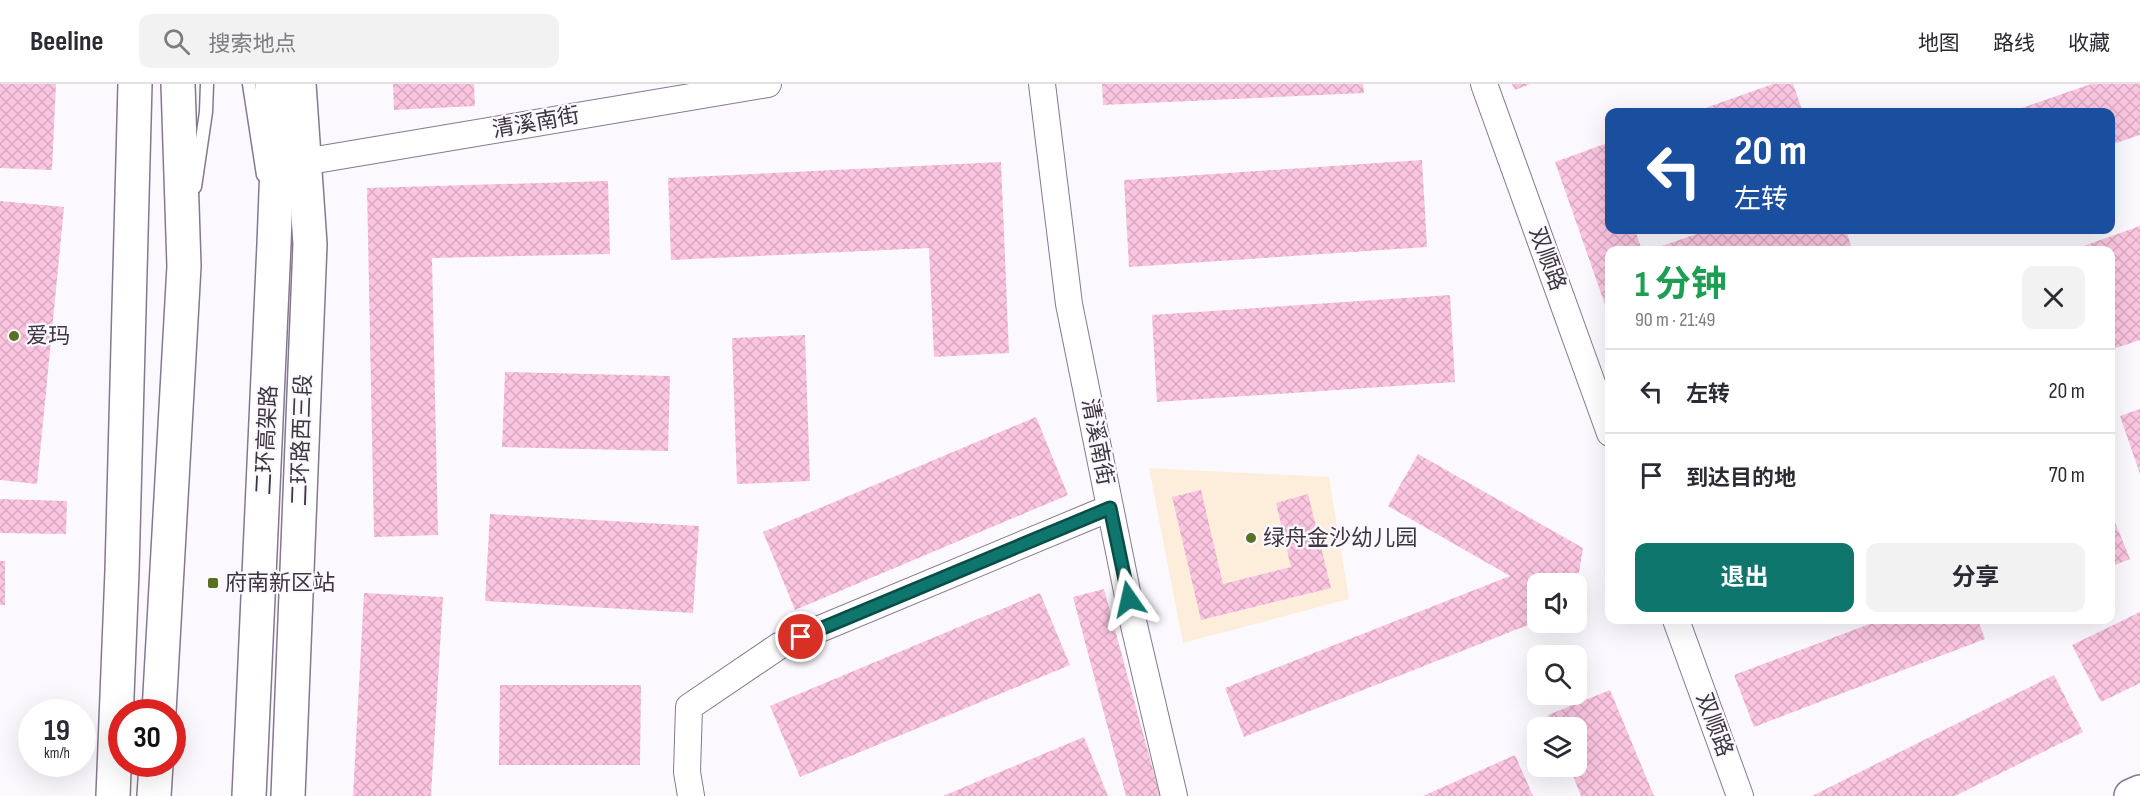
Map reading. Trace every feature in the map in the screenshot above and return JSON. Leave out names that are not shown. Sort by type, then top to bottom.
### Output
[{"type":"main road","points":[[113,796],[122,571],[135,84]]},
{"type":"main road","points":[[160,699],[184,266],[178,84]]},
{"type":"main road","name":"二环高架路","points":[[249,796],[277,166],[272,84]]},
{"type":"main road","name":"二环路西三段","points":[[288,796],[310,244],[299,84]]},
{"type":"main road","points":[[154,796],[155,777]]},
{"type":"main road","points":[[2131,796],[2140,792]]},
{"type":"street","name":"清溪南街","points":[[304,162],[768,84]]},
{"type":"street","name":"清溪南街","points":[[1042,84],[1069,304],[1133,621],[1174,796]]},
{"type":"street","name":"双顺路","points":[[1484,84],[1605,419]]},
{"type":"street","points":[[691,796],[687,772],[689,707],[778,646],[1110,508]]},
{"type":"street","name":"双顺路","points":[[1677,624],[1740,796]]},
{"type":"lane","points":[[184,266],[206,112],[207,84]]},
{"type":"lane","points":[[249,84],[274,244]]},
{"type":"shaded area","name":"绿舟金沙幼儿园","points":[[1149,468],[1329,477],[1349,599],[1183,643]]},
{"type":"building","points":[[0,84],[56,84],[52,170],[0,168]]},
{"type":"building","points":[[393,84],[474,84],[475,106],[394,110]]},
{"type":"building","points":[[1102,84],[1363,84],[1364,93],[1103,105]]},
{"type":"building","points":[[1512,84],[1530,84],[1515,90]]},
{"type":"building","points":[[1773,84],[1793,84],[1802,108],[1705,108]]},
{"type":"building","points":[[2091,84],[2140,84],[2140,135],[2115,143],[2115,108],[2022,108]]},
{"type":"building","points":[[1605,144],[1605,234],[1636,234],[1641,246],[1605,246],[1605,305],[1555,162]]},
{"type":"building","points":[[1422,160],[1427,247],[1129,267],[1124,180]]},
{"type":"building","points":[[1001,162],[1009,353],[934,357],[929,248],[671,260],[668,178]]},
{"type":"building","points":[[608,181],[610,254],[432,258],[438,535],[374,537],[367,188]]},
{"type":"building","points":[[0,201],[64,207],[37,484],[0,480]]},
{"type":"building","points":[[2140,226],[2140,340],[2115,348],[2115,246],[2083,246]]},
{"type":"building","points":[[1696,234],[1847,234],[1851,246],[1662,246]]},
{"type":"building","points":[[1450,295],[1455,382],[1157,402],[1152,315]]},
{"type":"building","points":[[805,335],[810,481],[737,484],[732,338]]},
{"type":"building","points":[[505,372],[670,376],[668,451],[502,447]]},
{"type":"building","points":[[2140,409],[2140,474],[2120,416]]},
{"type":"building","points":[[1036,417],[1068,495],[795,610],[763,532]]},
{"type":"building","points":[[1418,454],[1583,548],[1579,573],[1527,573],[1527,625],[1244,737],[1225,688],[1510,576],[1388,506]]},
{"type":"building","points":[[1201,490],[1223,584],[1291,567],[1276,503],[1308,494],[1331,588],[1201,620],[1172,497]]},
{"type":"building","points":[[0,499],[67,501],[66,534],[0,533]]},
{"type":"building","points":[[490,514],[699,526],[693,613],[485,601]]},
{"type":"building","points":[[2115,522],[2130,559],[2115,565]]},
{"type":"building","points":[[0,561],[5,561],[5,605],[0,605]]},
{"type":"building","points":[[1104,589],[1160,796],[1126,796],[1073,597]]},
{"type":"building","points":[[364,593],[443,597],[431,796],[353,796]]},
{"type":"building","points":[[1040,593],[1070,665],[800,777],[770,706]]},
{"type":"building","points":[[2140,612],[2140,683],[2101,702],[2072,645]]},
{"type":"building","points":[[1869,624],[1979,624],[1985,639],[1754,727],[1734,675]]},
{"type":"building","points":[[2054,675],[2083,732],[1955,796],[1812,796]]},
{"type":"building","points":[[500,685],[641,685],[640,765],[499,765]]},
{"type":"building","points":[[1610,690],[1654,796],[1581,796],[1573,777],[1587,777],[1587,717],[1549,717],[1548,715],[1573,705],[1587,705],[1587,699]]},
{"type":"building","points":[[1084,737],[1108,796],[943,796]]},
{"type":"building","points":[[1515,755],[1533,796],[1423,796]]},
{"type":"place","name":"爱玛","points":[[14,336]]},
{"type":"place","name":"绿舟金沙幼儿园","points":[[1251,538]]},
{"type":"place","name":"府南新区站","points":[[213,583]]},
{"type":"route","points":[[801,637],[1110,508],[1129,599]]}]
